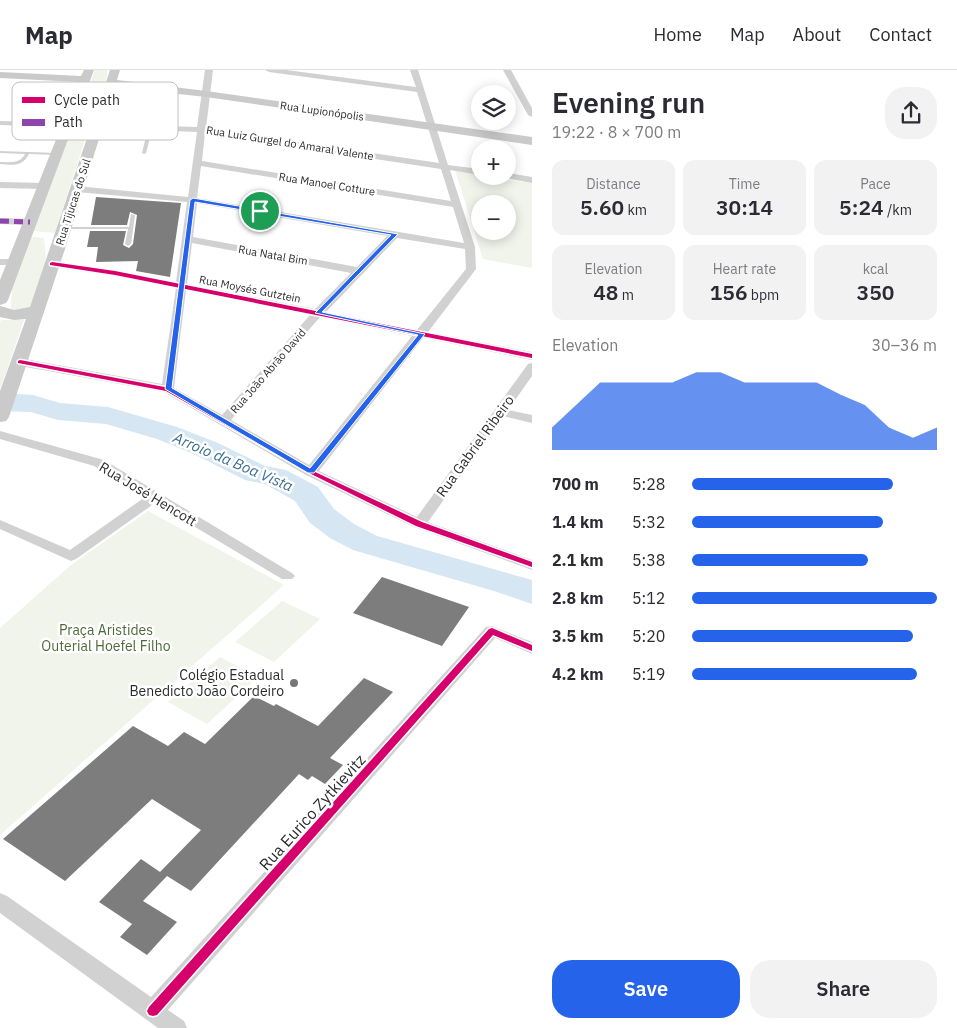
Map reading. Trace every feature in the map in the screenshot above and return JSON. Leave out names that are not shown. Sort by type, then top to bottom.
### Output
[{"type":"main road","points":[[0,74],[87,75]]},
{"type":"main road","name":"Rua Lupionópolis","points":[[113,76],[144,82]]},
{"type":"main road","name":"Rua Lupionópolis","points":[[178,89],[532,141]]},
{"type":"main road","name":"Rua Tijucas do Sul","points":[[0,300],[7,262],[23,238],[57,154],[67,140]]},
{"type":"main road","name":"Rua Tijucas do Sul","points":[[1,415],[52,264],[54,234],[77,188],[81,140]]},
{"type":"main road","points":[[23,238],[54,234]]},
{"type":"main road","points":[[0,311],[9,315],[22,315],[37,310]]},
{"type":"street","points":[[168,389],[209,70]]},
{"type":"street","points":[[269,70],[421,90]]},
{"type":"street","points":[[311,472],[422,334],[471,269],[470,247],[414,70]]},
{"type":"street","points":[[508,70],[531,110]]},
{"type":"street","name":"Rua Luiz Gurgel do Amaral Valente","points":[[178,131],[201,130],[471,171]]},
{"type":"street","name":"Rua Manoel Cotture","points":[[196,163],[458,206]]},
{"type":"street","points":[[516,177],[532,180]]},
{"type":"street","points":[[0,185],[44,186]]},
{"type":"street","points":[[77,188],[193,200],[470,247]]},
{"type":"street","points":[[0,221],[30,222]]},
{"type":"street","name":"Rua João Abrão David","points":[[223,421],[318,313],[395,234]]},
{"type":"street","name":"Rua Natal Bim","points":[[188,240],[359,271]]},
{"type":"street","name":"Rua Moysés Gutztein","points":[[52,264],[182,286],[532,356]]},
{"type":"street","points":[[20,362],[168,389],[311,472],[418,524],[532,566]]},
{"type":"street","name":"Rua Gabriel Ribeiro","points":[[418,524],[532,367]]},
{"type":"street","points":[[500,412],[532,419]]},
{"type":"street","name":"Rua José Hencott","points":[[0,435],[99,463],[153,498],[287,576]]},
{"type":"street","points":[[0,524],[71,556],[153,498]]},
{"type":"street","name":"Rua Eurico Zytkievitz","points":[[153,1012],[492,631],[532,648]]},
{"type":"street","points":[[0,902],[176,1028]]},
{"type":"lane","points":[[144,153],[146,140]]},
{"type":"lane","points":[[0,152],[57,154]]},
{"type":"lane","points":[[0,164],[19,162],[24,160],[28,153]]},
{"type":"lane","points":[[128,244],[133,215]]},
{"type":"lane","points":[[54,234],[131,228]]},
{"type":"green space","points":[[95,70],[107,70],[105,82],[90,82]]},
{"type":"green space","points":[[67,140],[85,140],[55,233],[33,231]]},
{"type":"green space","points":[[455,170],[471,173],[471,185],[516,185],[516,181],[532,183],[532,268],[483,259],[477,240],[516,240],[516,195],[471,195],[471,221]]},
{"type":"green space","points":[[34,237],[44,238],[46,260],[30,309],[13,310],[11,309],[12,286],[28,239]]},
{"type":"green space","points":[[1,320],[24,320],[0,390],[0,323]]},
{"type":"green space","name":"Praça Aristides Outerial Hoefel Filho","points":[[148,511],[284,585],[0,835],[0,628],[71,565]]},
{"type":"green space","points":[[282,601],[320,619],[274,662],[235,642]]},
{"type":"green space","points":[[220,657],[258,677],[207,724],[168,702]]},
{"type":"building","points":[[96,197],[181,203],[170,277],[136,271],[138,261],[96,262],[98,247],[87,247],[90,231],[126,231],[123,245],[129,248],[133,244],[137,215],[130,212],[127,225],[91,225]]},
{"type":"building","points":[[382,577],[469,607],[442,646],[353,613]]},
{"type":"building","points":[[364,678],[393,692],[330,758],[343,765],[325,784],[312,776],[308,780],[299,774],[191,891],[167,876],[143,901],[177,922],[147,955],[120,937],[132,924],[99,902],[141,859],[160,872],[201,830],[152,799],[65,881],[3,839],[133,726],[168,746],[184,732],[205,744],[254,696],[274,706],[276,704],[318,726]]},
{"type":"waterway","name":"Arroio da Boa Vista","points":[[0,402],[33,404],[58,411],[108,416],[167,433],[207,449],[256,473],[275,477],[307,494],[322,516],[342,531],[365,543],[506,583],[532,593]]},
{"type":"marked path","points":[[0,221],[30,222]]},
{"type":"cycle path","points":[[52,264],[115,273],[532,356]]},
{"type":"cycle path","points":[[20,362],[168,389],[311,472],[419,524],[532,565]]},
{"type":"cycle path","points":[[153,1011],[492,631],[532,648]]},
{"type":"place","name":"Colégio Estadual Benedicto João Cordeiro","points":[[294,683]]},
{"type":"route","points":[[193,200],[260,211],[395,234],[318,313],[422,334],[311,472],[168,389],[193,200]]}]
